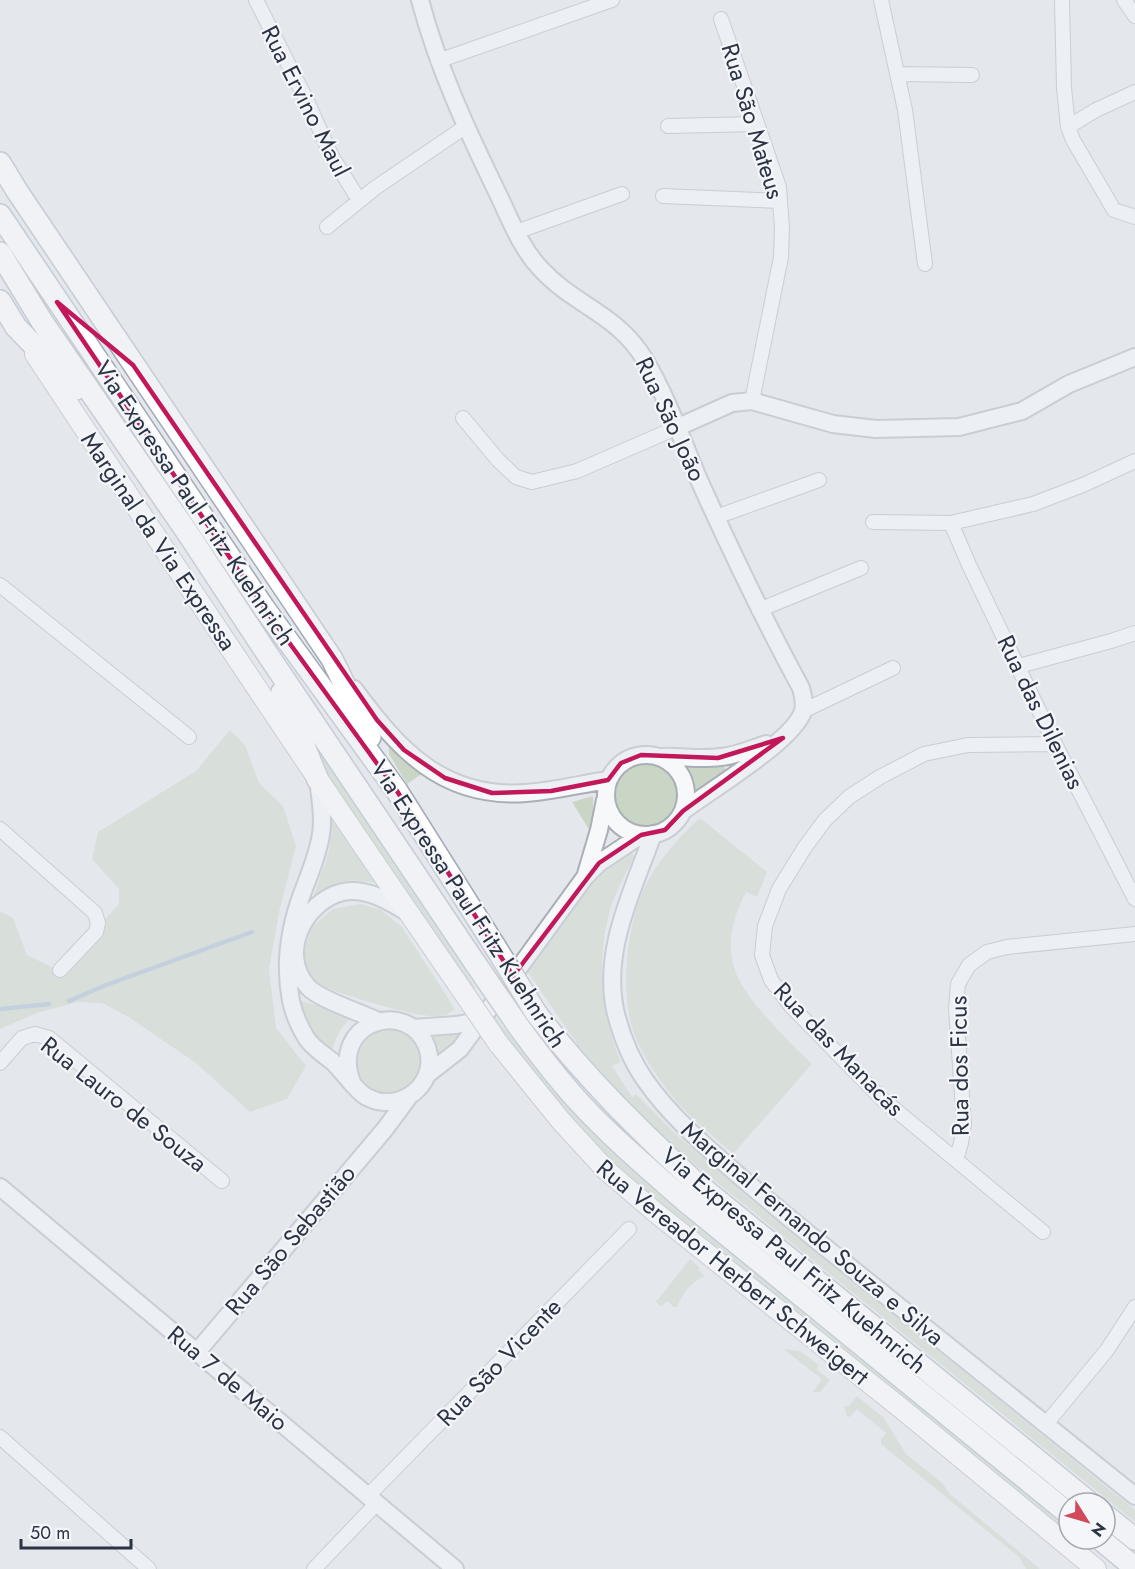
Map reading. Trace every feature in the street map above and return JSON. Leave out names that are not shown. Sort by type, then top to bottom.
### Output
[{"type":"main road","points":[[0,163],[332,659],[397,791]]},
{"type":"main road","name":"Via Expressa Paul Fritz Kuehnrich","points":[[0,215],[264,608],[397,791],[536,1012],[595,1085],[694,1181],[1075,1491]]},
{"type":"main road","name":"Via Expressa Paul Fritz Kuehnrich","points":[[0,253],[41,320],[189,535],[475,963],[546,1064],[625,1149],[684,1200],[1057,1504]]},
{"type":"main road","name":"Marginal da Via Expressa","points":[[0,301],[318,780]]},
{"type":"main road","points":[[57,302],[133,364]]},
{"type":"main road","points":[[16,327],[122,437]]},
{"type":"main road","points":[[266,652],[318,780]]},
{"type":"main road","name":"Rua Vereador Herbert Schweigert","points":[[318,780],[498,1042],[561,1121],[606,1170],[1096,1569]]},
{"type":"main road","points":[[1117,1525],[1135,1539]]},
{"type":"main road","points":[[1114,1551],[1135,1568]]},
{"type":"street","name":"Rua Ervino Maul","points":[[256,0],[308,103],[331,155],[359,200]]},
{"type":"street","name":"Rua São João","points":[[420,0],[438,61],[465,127],[516,232],[539,268],[562,289],[610,320],[630,337],[659,385],[676,428],[759,610],[801,688],[804,700],[803,711]]},
{"type":"street","points":[[438,61],[585,4],[612,0]]},
{"type":"street","points":[[881,0],[908,130],[925,264]]},
{"type":"street","points":[[1062,0],[1064,88],[1068,127],[1073,140],[1114,210],[1135,218]]},
{"type":"street","points":[[1124,0],[1135,16]]},
{"type":"street","name":"Rua São Mateus","points":[[721,19],[779,188],[782,228],[781,257],[752,401]]},
{"type":"street","points":[[897,74],[972,75]]},
{"type":"street","points":[[1068,127],[1135,93]]},
{"type":"street","points":[[668,126],[757,124]]},
{"type":"street","points":[[327,227],[359,200],[465,127]]},
{"type":"street","points":[[516,232],[622,194]]},
{"type":"street","points":[[663,196],[780,201]]},
{"type":"street","points":[[463,418],[498,460],[516,477],[532,482],[577,471],[732,404],[752,401],[833,424],[876,429],[958,427],[1022,411],[1069,384],[1135,357]]},
{"type":"street","points":[[873,522],[951,523],[1033,504],[1083,485],[1135,461]]},
{"type":"street","points":[[716,517],[819,480]]},
{"type":"street","name":"Rua das Dilenias","points":[[951,523],[1055,744],[1135,899]]},
{"type":"street","points":[[759,610],[861,568]]},
{"type":"street","points":[[0,585],[189,737]]},
{"type":"street","points":[[1019,666],[1135,633]]},
{"type":"street","points":[[332,659],[381,726],[404,750],[446,778],[470,788],[492,793],[524,794],[607,788]]},
{"type":"street","points":[[428,1074],[460,1049],[478,1021],[585,877],[599,863],[647,835],[665,830],[683,811],[783,738],[803,711],[893,668]]},
{"type":"street","points":[[585,877],[613,771],[630,758],[651,755],[718,758],[735,755],[783,738]]},
{"type":"street","name":"Rua das Manacás","points":[[1043,1232],[880,1098],[791,1006],[771,980],[762,955],[765,926],[779,889],[825,820],[849,796],[924,754],[968,745],[1055,744]]},
{"type":"street","points":[[662,757],[678,771],[683,780],[686,790],[683,811]]},
{"type":"street","points":[[318,780],[322,813],[321,834],[293,924],[288,952],[288,979],[295,1013],[308,1040],[367,1097],[376,1101],[392,1103],[408,1098],[422,1085],[430,1064],[426,1044],[413,1028],[403,1022],[378,1021],[367,1026],[350,1045],[347,1057],[352,1082]]},
{"type":"street","points":[[607,788],[613,818],[630,832],[647,835]]},
{"type":"street","points":[[0,829],[95,913],[98,923],[96,932],[60,970]]},
{"type":"street","name":"Marginal Fernando Souza e Silva","points":[[647,835],[621,920],[612,979],[615,1011],[624,1043],[644,1079],[676,1119],[789,1219],[1135,1496]]},
{"type":"street","points":[[378,1021],[320,996],[308,987],[299,973],[296,954],[298,935],[307,915],[323,900],[344,892],[375,895],[407,912]]},
{"type":"street","name":"Rua dos Ficus","points":[[956,1160],[962,1143],[964,1124],[956,1009],[958,984],[969,965],[987,952],[1007,947],[1135,934]]},
{"type":"street","points":[[413,1028],[478,1021]]},
{"type":"street","name":"Rua Lauro de Souza","points":[[0,1063],[22,1038],[35,1034],[49,1038],[222,1181]]},
{"type":"street","name":"Rua São Sebastião","points":[[197,1352],[385,1129],[408,1098]]},
{"type":"street","points":[[376,1101],[384,1113],[385,1129]]},
{"type":"street","name":"Rua 7 de Maio","points":[[0,1186],[455,1569]]},
{"type":"street","name":"Rua São Vicente","points":[[314,1569],[373,1499],[629,1229]]},
{"type":"street","points":[[1046,1424],[1107,1350],[1135,1307]]},
{"type":"street","points":[[0,1437],[149,1569]]},
{"type":"highlighted area","points":[[57,302],[133,365],[377,720],[404,750],[445,778],[492,793],[551,791],[608,780],[621,763],[641,755],[718,758],[783,738],[683,811],[665,830],[641,835],[599,863],[513,976],[397,791],[264,608]]},
{"type":"green space","points":[[230,730],[245,745],[259,783],[283,806],[296,846],[280,908],[269,968],[276,1028],[306,1066],[287,1099],[250,1112],[196,1063],[127,1016],[102,1003],[78,1002],[37,1013],[0,1029],[0,911],[13,918],[27,955],[58,970],[119,904],[119,889],[92,859],[98,832],[196,771]]},
{"type":"green space","points":[[312,740],[476,988],[471,992],[326,774]]},
{"type":"green space","points":[[389,747],[423,773],[407,784],[389,754]]},
{"type":"green space","points":[[644,762],[656,765],[667,772],[674,783],[677,795],[674,807],[667,818],[656,825],[644,828],[632,825],[621,818],[614,807],[611,795],[614,783],[621,772],[632,765]]},
{"type":"green space","points":[[681,762],[723,763],[726,772],[694,795],[689,775]]},
{"type":"green space","points":[[593,796],[593,836],[572,802]]},
{"type":"green space","points":[[332,811],[379,883],[349,881],[335,885],[311,904],[329,850]]},
{"type":"green space","points":[[700,818],[767,872],[757,897],[746,892],[737,912],[732,929],[732,961],[737,976],[756,1005],[812,1064],[733,1154],[680,1105],[657,1075],[635,1036],[627,999],[626,978],[631,933],[642,893],[667,853]]},
{"type":"green space","points":[[630,852],[635,856],[611,907],[606,926],[602,966],[605,1005],[614,1044],[621,1062],[612,1066],[632,1097],[636,1094],[678,1136],[748,1197],[1112,1491],[1097,1491],[671,1145],[615,1088],[580,1048],[527,971],[589,878]]},
{"type":"green space","points":[[361,904],[381,910],[402,927],[455,1009],[438,1016],[414,1014],[325,987],[307,973],[303,951],[312,927],[333,909]]},
{"type":"green space","points":[[301,1001],[353,1016],[339,1034],[331,1055],[307,1030],[299,1004]]},
{"type":"green space","points":[[493,1014],[550,1087],[617,1155],[681,1212],[1057,1516],[1057,1527],[632,1180],[581,1131],[490,1017]]},
{"type":"green space","points":[[389,1027],[402,1030],[413,1037],[420,1048],[423,1061],[420,1074],[413,1085],[402,1092],[389,1095],[376,1092],[365,1085],[358,1074],[355,1061],[358,1048],[365,1037],[376,1030]]},
{"type":"green space","points":[[466,1030],[436,1063],[431,1035]]},
{"type":"green space","points":[[690,1259],[705,1276],[688,1288],[677,1307],[673,1307],[668,1301],[661,1306],[656,1302]]},
{"type":"green space","points":[[783,1349],[800,1351],[819,1365],[816,1369],[830,1380],[820,1392],[813,1392],[822,1379]]},
{"type":"green space","points":[[857,1396],[884,1418],[906,1454],[1040,1569],[1026,1569],[1019,1557],[881,1444],[886,1433],[857,1409],[850,1417],[847,1416],[844,1406],[849,1406]]},
{"type":"green space","points":[[1117,1495],[1135,1510],[1135,1522],[1117,1507]]},
{"type":"waterway","points":[[69,1001],[106,985],[252,932]]},
{"type":"waterway","points":[[0,1009],[49,1004]]}]
